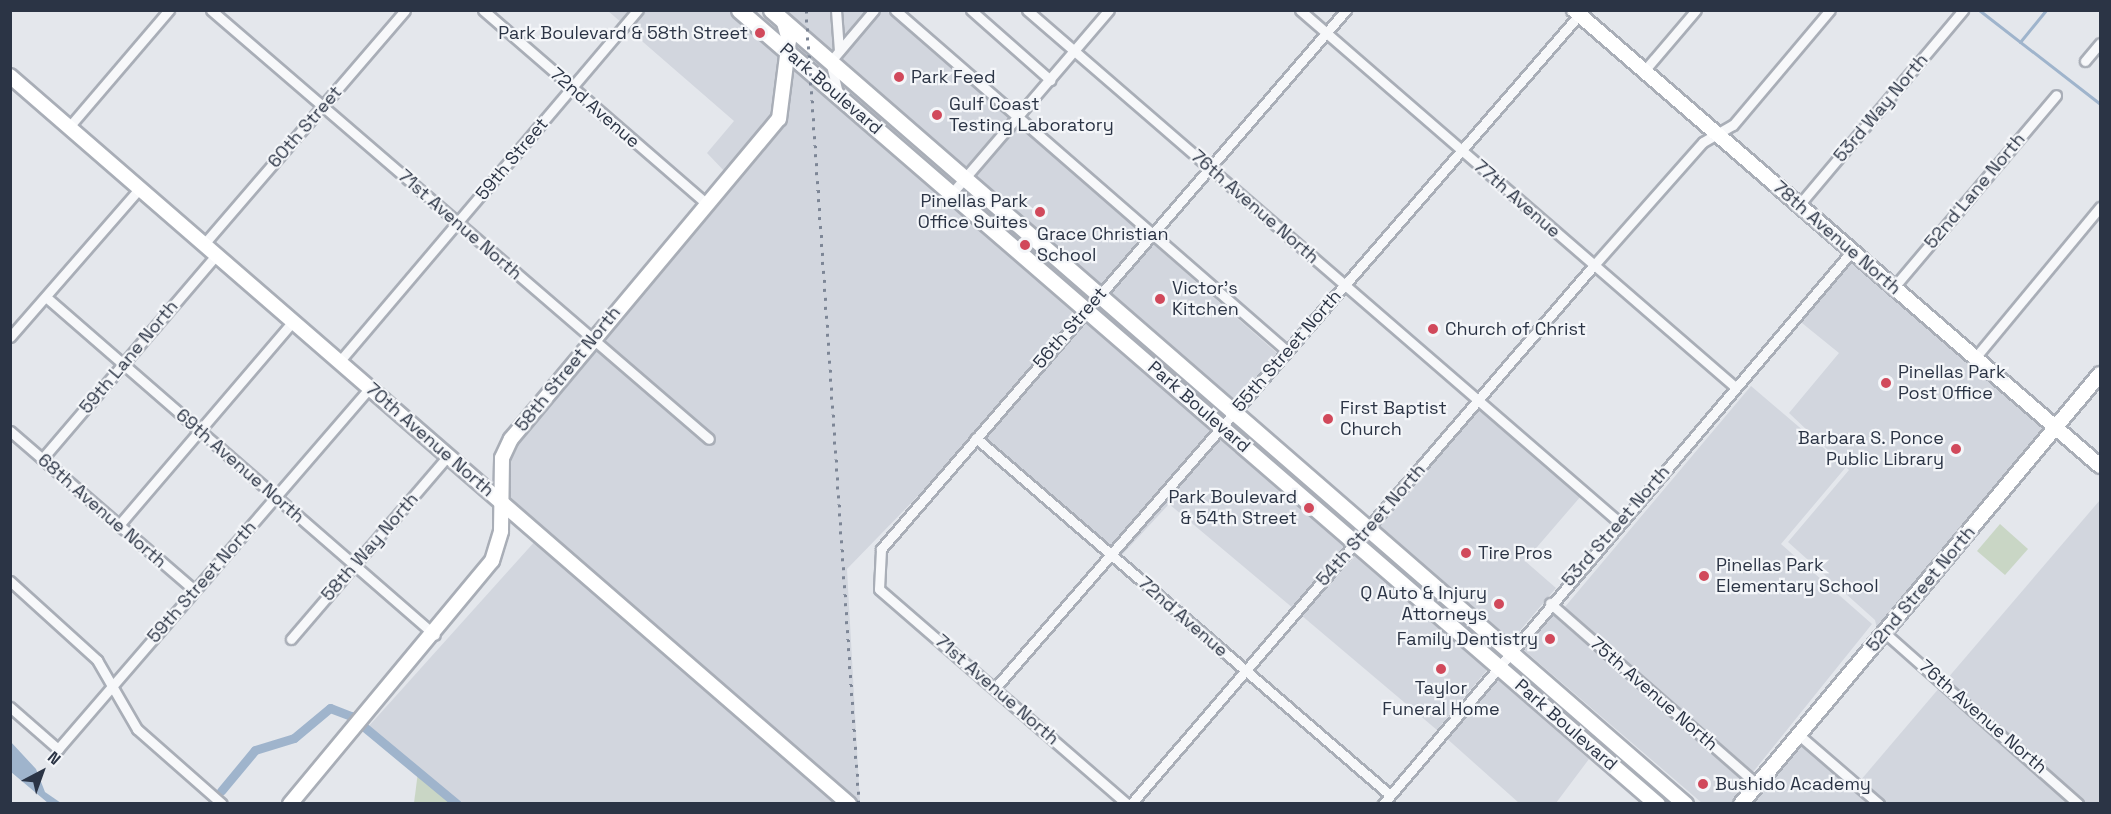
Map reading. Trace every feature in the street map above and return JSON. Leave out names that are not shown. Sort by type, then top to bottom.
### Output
[{"type":"main road","name":"Park Boulevard","points":[[739,10],[1657,804]]},
{"type":"main road","name":"Park Boulevard","points":[[771,10],[784,22],[834,57],[965,178],[1685,804]]},
{"type":"street","points":[[69,127],[170,10]]},
{"type":"street","name":"71st Avenue North","points":[[211,10],[709,439]]},
{"type":"street","name":"60th Street","points":[[204,244],[405,10]]},
{"type":"street","name":"72nd Avenue","points":[[483,10],[707,204]]},
{"type":"street","name":"59th Street","points":[[339,362],[638,10]]},
{"type":"street","points":[[836,10],[834,57],[841,98]]},
{"type":"street","points":[[834,57],[874,10]]},
{"type":"street","points":[[895,10],[1287,351]]},
{"type":"street","points":[[971,10],[1050,80]]},
{"type":"street","name":"76th Avenue North","points":[[1027,10],[1619,522]]},
{"type":"street","points":[[952,194],[1109,10]]},
{"type":"street","name":"77th Avenue","points":[[1300,10],[1735,387]]},
{"type":"street","name":"56th Street","points":[[877,572],[881,549],[1346,10]]},
{"type":"street","points":[[1644,71],[1696,10]]},
{"type":"street","name":"54th Street North","points":[[1129,804],[1247,672],[1594,265],[1703,142],[1718,135],[1830,10]]},
{"type":"street","name":"53rd Way North","points":[[1799,205],[1963,10]]},
{"type":"street","name":"78th Avenue North","points":[[1576,13],[2100,466]]},
{"type":"street","name":"55th Street North","points":[[995,688],[1461,150],[1576,13]]},
{"type":"street","name":"58th Street North","points":[[290,804],[435,635],[492,561],[501,531],[502,458],[511,439],[591,339],[778,119],[788,53],[784,22]]},
{"type":"street","points":[[2085,61],[2100,43]]},
{"type":"street","name":"70th Avenue North","points":[[10,76],[849,804]]},
{"type":"street","name":"52nd Lane North","points":[[1894,287],[2056,95]]},
{"type":"street","points":[[10,337],[140,188]]},
{"type":"street","points":[[1975,358],[2100,207]]},
{"type":"street","name":"53rd Street North","points":[[1383,804],[1497,665],[1851,251]]},
{"type":"street","name":"59th Lane North","points":[[42,459],[216,255]]},
{"type":"street","name":"69th Avenue North","points":[[46,297],[200,430],[274,498],[435,635]]},
{"type":"street","points":[[119,525],[293,321]]},
{"type":"street","name":"52nd Street North","points":[[1741,804],[2100,374]]},
{"type":"street","name":"59th Street North","points":[[10,707],[58,749],[370,388]]},
{"type":"street","name":"68th Avenue North","points":[[10,431],[194,590]]},
{"type":"street","name":"72nd Avenue","points":[[976,438],[1390,795]]},
{"type":"street","name":"58th Way North","points":[[291,639],[448,456]]},
{"type":"street","name":"71st Avenue North","points":[[877,572],[879,589],[1129,804]]},
{"type":"street","points":[[10,581],[80,640],[112,686],[137,729],[222,804]]},
{"type":"street","name":"75th Avenue North","points":[[1550,603],[1758,785]]},
{"type":"street","name":"76th Avenue North","points":[[1885,633],[2078,804]]},
{"type":"street","points":[[1799,735],[1879,804]]},
{"type":"shaded area","points":[[608,11],[632,11],[622,23]]},
{"type":"shaded area","points":[[644,11],[730,11],[782,56],[774,117],[727,174],[707,153],[734,121],[628,29]]},
{"type":"shaded area","points":[[779,11],[831,11],[834,50],[830,55]]},
{"type":"shaded area","points":[[841,11],[868,11],[843,40]]},
{"type":"shaded area","points":[[880,11],[887,11],[1010,118],[964,171],[837,61]]},
{"type":"shaded area","points":[[790,63],[1077,313],[947,466],[847,569],[860,803],[505,498],[507,459],[515,441],[591,346],[709,446],[716,438],[598,338],[783,120]]},
{"type":"shaded area","points":[[1017,124],[1145,236],[1099,287],[971,177]]},
{"type":"shaded area","points":[[1152,243],[1278,354],[1235,404],[1106,293]]},
{"type":"shaded area","points":[[1852,258],[2049,428],[1878,633],[1875,620],[1788,542],[1849,470],[1789,413],[1839,353],[1797,319]]},
{"type":"shaded area","points":[[1084,319],[1212,431],[1111,547],[983,437]]},
{"type":"shaded area","name":"Pinellas Park Elementary School","points":[[1751,386],[1846,467],[1781,544],[1872,624],[1753,772],[1564,608]]},
{"type":"shaded area","points":[[1479,408],[1581,496],[1525,561],[1556,588],[1512,640],[1378,526]]},
{"type":"shaded area","points":[[1219,437],[1346,547],[1294,609],[1169,504],[1121,556],[1118,553]]},
{"type":"shaded area","points":[[2100,500],[2100,803],[2085,803],[1947,679]]},
{"type":"shaded area","points":[[537,539],[842,803],[453,803],[368,727]]},
{"type":"shaded area","points":[[1352,553],[1487,670],[1437,730],[1301,615]]},
{"type":"shaded area","points":[[1550,610],[1751,785],[1734,803],[1702,803],[1519,646]]},
{"type":"shaded area","points":[[1494,676],[1589,759],[1556,803],[1519,803],[1444,736]]},
{"type":"shaded area","points":[[1940,687],[2072,803],[1887,803],[1860,781]]},
{"type":"shaded area","points":[[1801,744],[1871,803],[1747,804]]},
{"type":"green space","points":[[2000,524],[2028,549],[2005,575],[1977,551]]},
{"type":"green space","points":[[418,772],[453,803],[414,803]]},
{"type":"water","points":[[10,741],[36,769],[45,792],[61,803],[48,803],[11,772]]},
{"type":"waterway","points":[[1979,10],[2100,104]]},
{"type":"waterway","points":[[2020,42],[2046,10]]},
{"type":"waterway","points":[[221,791],[255,750],[294,738],[330,708],[351,716],[457,804]]},
{"type":"railway","points":[[806,10],[859,804]]},
{"type":"place","name":"Park Boulevard & 58th Street","points":[[760,33]]},
{"type":"place","name":"Park Feed","points":[[899,77]]},
{"type":"place","name":"Gulf Coast Testing Laboratory","points":[[937,115]]},
{"type":"place","name":"Pinellas Park Office Suites","points":[[1040,212]]},
{"type":"place","name":"Grace Christian School","points":[[1025,245]]},
{"type":"place","name":"Victor's Kitchen","points":[[1160,299]]},
{"type":"place","name":"Church of Christ","points":[[1433,329]]},
{"type":"place","name":"Pinellas Park Post Office","points":[[1886,383]]},
{"type":"place","name":"First Baptist Church","points":[[1328,419]]},
{"type":"place","name":"Barbara S. Ponce Public Library","points":[[1956,449]]},
{"type":"place","name":"Park Boulevard & 54th Street","points":[[1309,508]]},
{"type":"place","name":"Tire Pros","points":[[1466,553]]},
{"type":"place","name":"Pinellas Park Elementary School","points":[[1704,576]]},
{"type":"place","name":"Q Auto & Injury Attorneys","points":[[1499,604]]},
{"type":"place","name":"Family Dentistry","points":[[1550,639]]},
{"type":"place","name":"Taylor Funeral Home","points":[[1441,669]]},
{"type":"place","name":"Bushido Academy","points":[[1703,784]]}]
